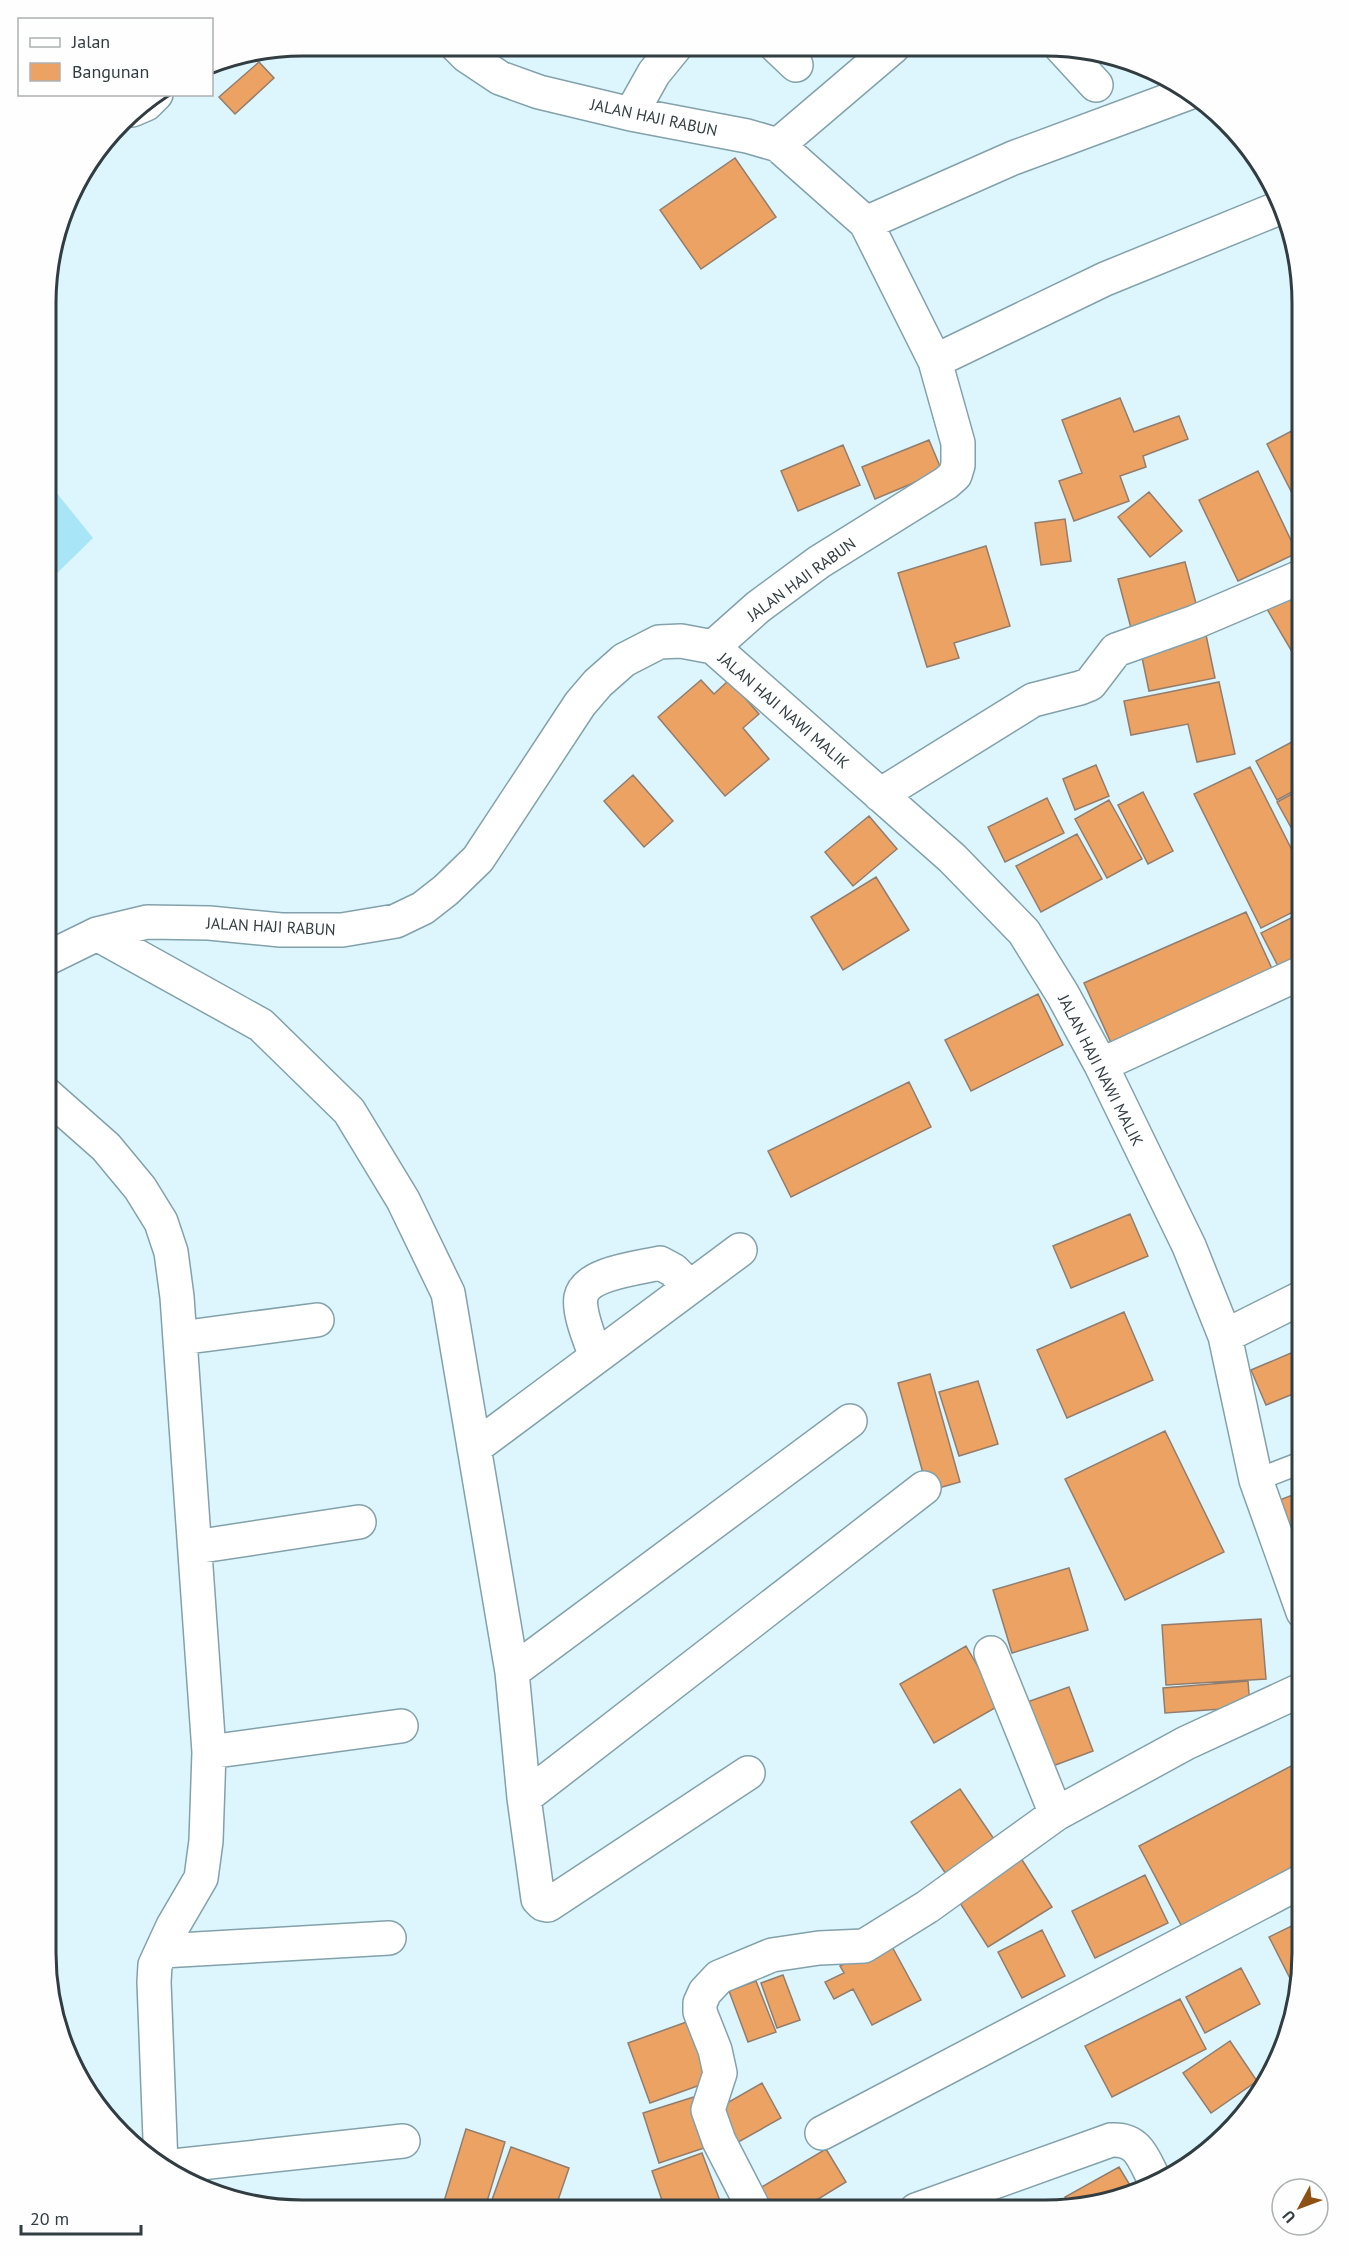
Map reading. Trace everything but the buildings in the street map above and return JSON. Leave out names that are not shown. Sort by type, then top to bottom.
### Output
[{"type":"street","name":"JALAN HAJI RABUN","points":[[56,954],[97,934],[147,921],[209,923],[281,930],[342,930],[396,921],[423,908],[478,859],[580,704],[624,660],[659,642],[681,641],[713,647],[758,607],[819,562],[955,475],[958,465],[958,443],[935,361],[866,223],[778,146],[747,136],[631,114],[539,92],[500,78],[467,56]]},
{"type":"street","points":[[631,114],[654,73],[668,56]]},
{"type":"street","points":[[778,146],[883,56]]},
{"type":"street","points":[[1070,57],[1096,85]]},
{"type":"street","points":[[866,223],[1013,158],[1181,96]]},
{"type":"street","points":[[935,361],[1105,279],[1275,210]]},
{"type":"street","points":[[880,795],[1033,700],[1089,684],[1116,650],[1195,622],[1292,581]]},
{"type":"street","name":"JALAN HAJI NAWI MALIK","points":[[713,647],[952,858],[1024,932],[1063,995],[1101,1065],[1189,1246],[1225,1336],[1256,1480],[1292,1581]]},
{"type":"street","points":[[97,934],[261,1025],[349,1111],[403,1200],[448,1293],[512,1672],[524,1798],[538,1899],[548,1905],[748,1773]]},
{"type":"street","points":[[1101,1065],[1292,977]]},
{"type":"street","points":[[56,1103],[106,1147],[140,1188],[161,1222],[171,1252],[180,1338],[209,1752],[206,1841],[201,1878],[173,1926],[155,1965],[163,2156]]},
{"type":"street","points":[[474,1448],[740,1250]]},
{"type":"street","points":[[596,1358],[582,1313],[581,1297],[588,1285],[601,1277],[660,1263],[673,1270],[690,1287]]},
{"type":"street","points":[[1225,1336],[1292,1302]]},
{"type":"street","points":[[180,1338],[317,1320]]},
{"type":"street","points":[[512,1672],[850,1421]]},
{"type":"street","points":[[524,1798],[924,1488]]},
{"type":"street","points":[[195,1548],[359,1522]]},
{"type":"street","points":[[991,1653],[1056,1814]]},
{"type":"street","points":[[749,2200],[719,2141],[708,2110],[720,2073],[715,2050],[700,2012],[705,1992],[719,1977],[771,1954],[819,1948],[864,1946],[927,1907],[1056,1814],[1185,1743],[1292,1694]]},
{"type":"street","points":[[209,1752],[401,1726]]},
{"type":"street","points":[[822,2133],[1292,1886]]},
{"type":"street","points":[[162,1951],[389,1938]]},
{"type":"street","points":[[944,2200],[1111,2140],[1124,2139],[1136,2147],[1152,2175]]},
{"type":"street","points":[[177,2165],[403,2141]]},
{"type":"lane","points":[[1256,1480],[1292,1466]]},
{"type":"shaded area","points":[[56,492],[93,538],[56,574]]}]
